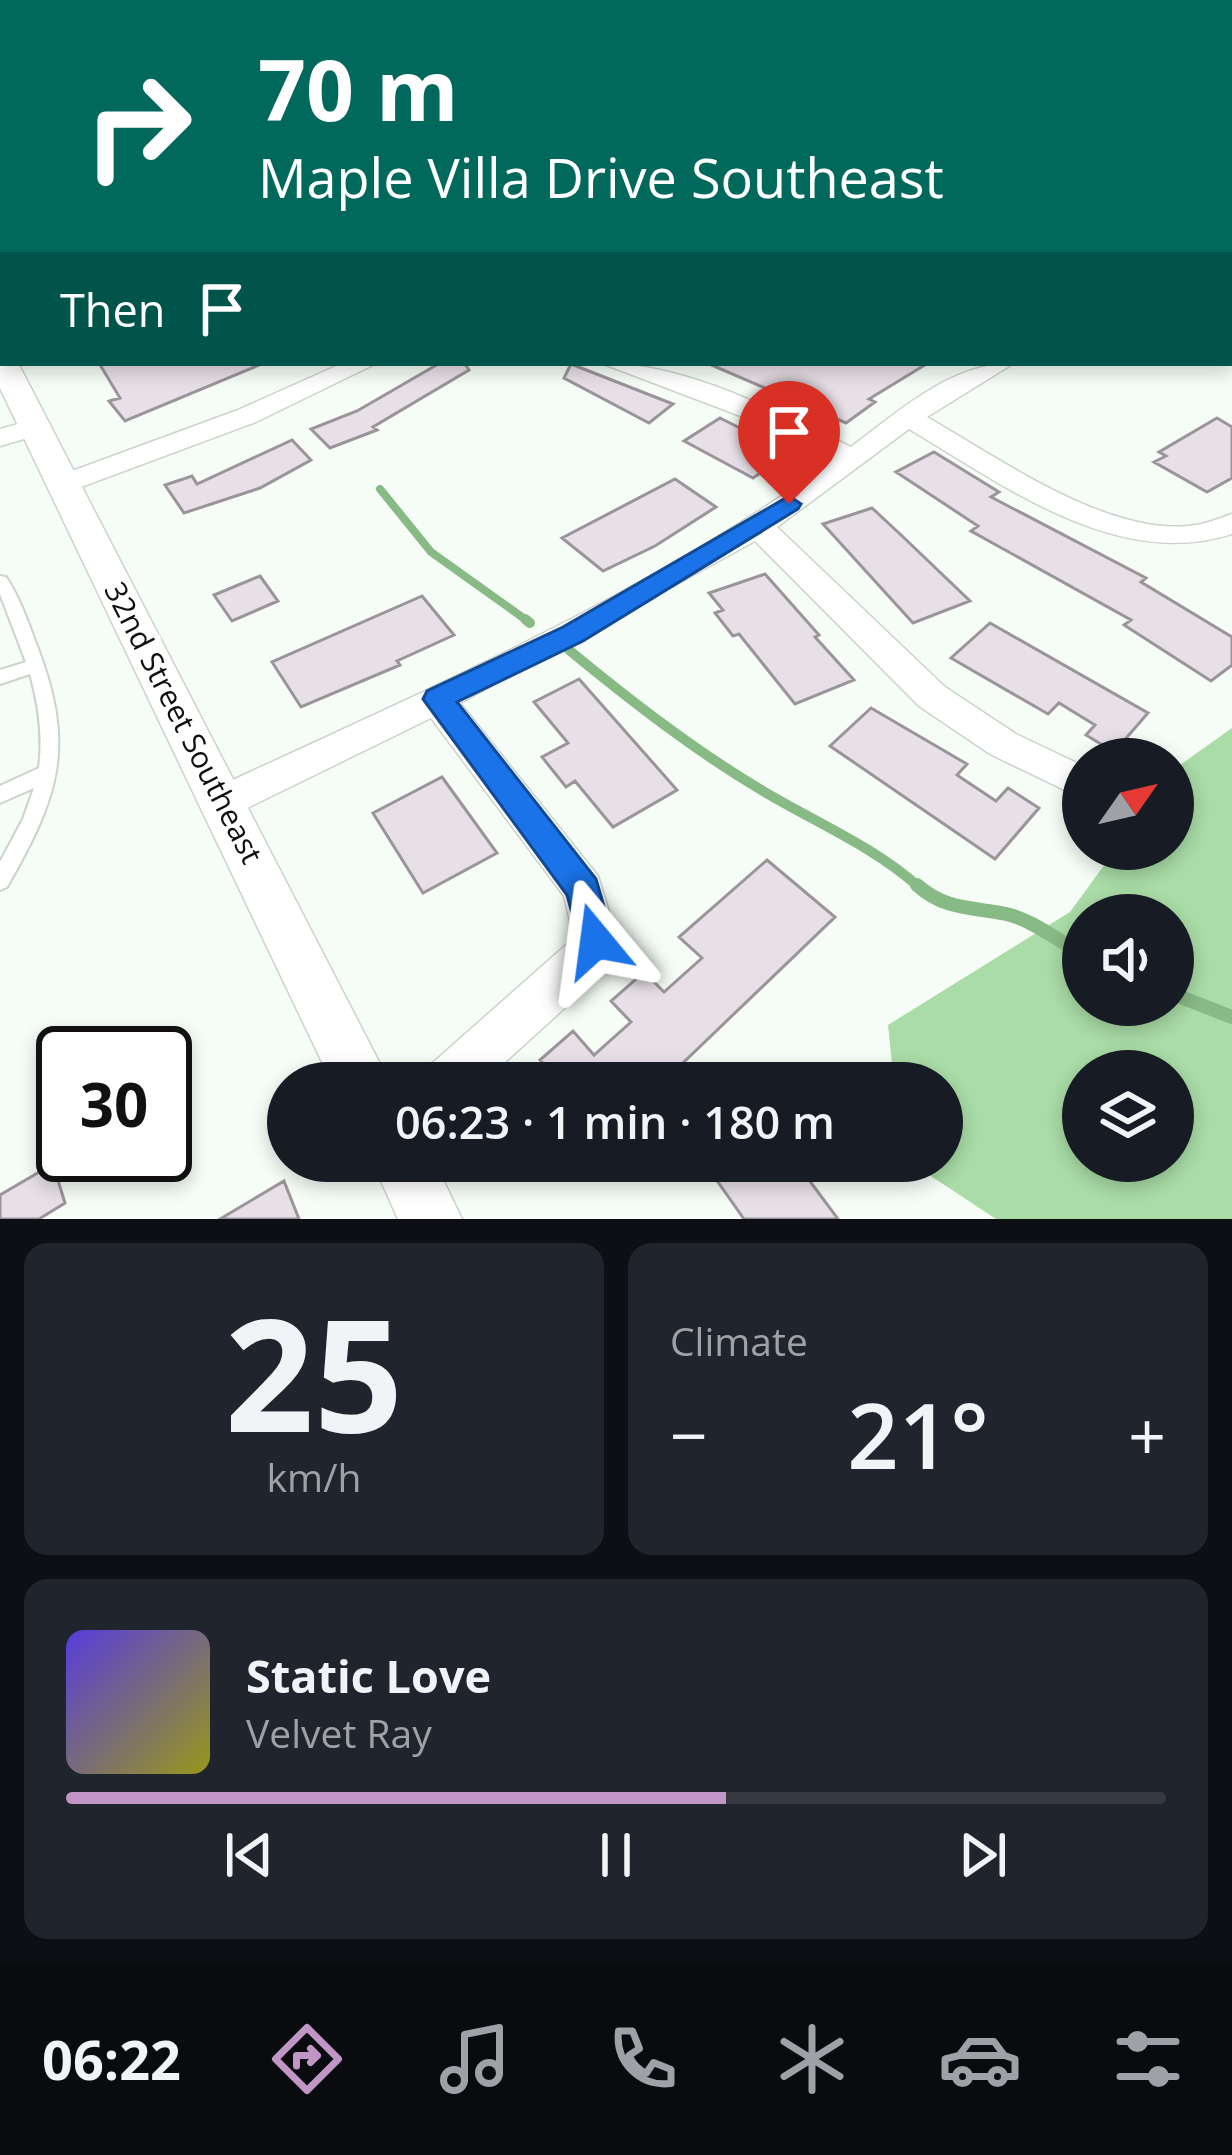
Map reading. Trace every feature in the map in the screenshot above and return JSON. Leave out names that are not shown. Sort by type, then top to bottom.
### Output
[{"type":"street","name":"32nd Street Southeast","points":[[2,366],[17,433],[63,484],[352,1062]]},
{"type":"street","points":[[63,484],[247,416],[357,366]]},
{"type":"street","points":[[623,366],[760,414],[852,458]]},
{"type":"street","points":[[219,793],[437,699],[618,608],[758,527],[944,388],[994,366]]},
{"type":"street","points":[[906,416],[1081,512],[1134,532],[1192,537],[1232,524]]},
{"type":"street","points":[[758,527],[794,554],[928,694],[1006,750],[1062,774]]},
{"type":"street","points":[[219,793],[564,620],[618,608]]},
{"type":"street","points":[[437,699],[584,890],[596,941],[584,962],[470,1062]]},
{"type":"street","points":[[412,1182],[431,1219]]},
{"type":"lane","points":[[0,581],[37,665],[54,728],[37,810],[0,881]]},
{"type":"lane","points":[[0,677],[37,665]]},
{"type":"lane","points":[[0,795],[47,773]]},
{"type":"green space","points":[[1232,728],[1232,1219],[996,1219],[940,1182],[963,1182],[963,1062],[892,1062],[888,1025],[1062,917],[1062,1026],[1194,1026],[1194,894],[1083,894],[1101,870],[1194,870],[1194,755]]},
{"type":"building","points":[[101,366],[257,366],[125,421],[109,401],[120,398]]},
{"type":"building","points":[[435,366],[466,366],[469,370],[373,427],[377,430],[330,448],[311,429],[357,411]]},
{"type":"building","points":[[570,366],[576,366],[673,404],[649,423],[564,378]]},
{"type":"building","points":[[714,366],[923,366],[869,399],[875,402],[846,423]]},
{"type":"building","points":[[720,418],[789,453],[753,478],[684,441]]},
{"type":"building","points":[[1217,418],[1232,427],[1232,478],[1207,492],[1154,462],[1166,456],[1159,452]]},
{"type":"building","points":[[292,440],[311,460],[260,488],[184,513],[165,485],[192,476],[197,484]]},
{"type":"building","points":[[934,452],[999,492],[991,497],[1146,578],[1141,582],[1232,637],[1232,665],[1211,681],[1124,625],[1131,620],[971,531],[978,526],[896,472]]},
{"type":"building","points":[[675,479],[716,507],[655,546],[603,571],[562,538]]},
{"type":"building","points":[[872,508],[970,601],[913,623],[823,524]]},
{"type":"building","points":[[765,574],[854,680],[795,704],[739,634],[733,636],[715,613],[723,610],[709,593]]},
{"type":"building","points":[[260,576],[278,601],[232,621],[214,595]]},
{"type":"building","points":[[422,596],[454,635],[397,661],[400,665],[301,707],[272,662]]},
{"type":"building","points":[[990,623],[1148,713],[1126,738],[1091,738],[1086,735],[1095,725],[1059,703],[1048,714],[951,658]]},
{"type":"building","points":[[579,679],[677,790],[613,827],[575,781],[566,787],[542,757],[568,743],[534,702]]},
{"type":"building","points":[[871,708],[967,764],[957,775],[996,801],[1008,788],[1039,808],[995,859],[830,746]]},
{"type":"building","points":[[442,777],[497,853],[423,893],[373,813]]},
{"type":"building","points":[[767,860],[835,917],[684,1062],[542,1062],[573,1031],[594,1055],[631,1022],[611,1001],[644,972],[664,992],[702,958],[679,937]]},
{"type":"building","points":[[36,1174],[36,1182],[59,1182],[65,1203],[39,1219],[0,1219],[0,1195]]},
{"type":"building","points":[[284,1182],[299,1219],[220,1219]]},
{"type":"building","points":[[718,1182],[811,1182],[838,1219],[744,1219]]},
{"type":"waterway","points":[[380,489],[431,552],[527,620]]},
{"type":"waterway","points":[[527,620],[530,623]]},
{"type":"waterway","points":[[569,650],[712,759],[864,847],[920,888]]},
{"type":"waterway","points":[[917,885],[948,903],[1025,921],[1062,942]]},
{"type":"waterway","points":[[1194,1002],[1232,1017]]},
{"type":"route","points":[[596,941],[594,916],[584,890],[437,699],[573,634],[758,527],[789,504]]}]
